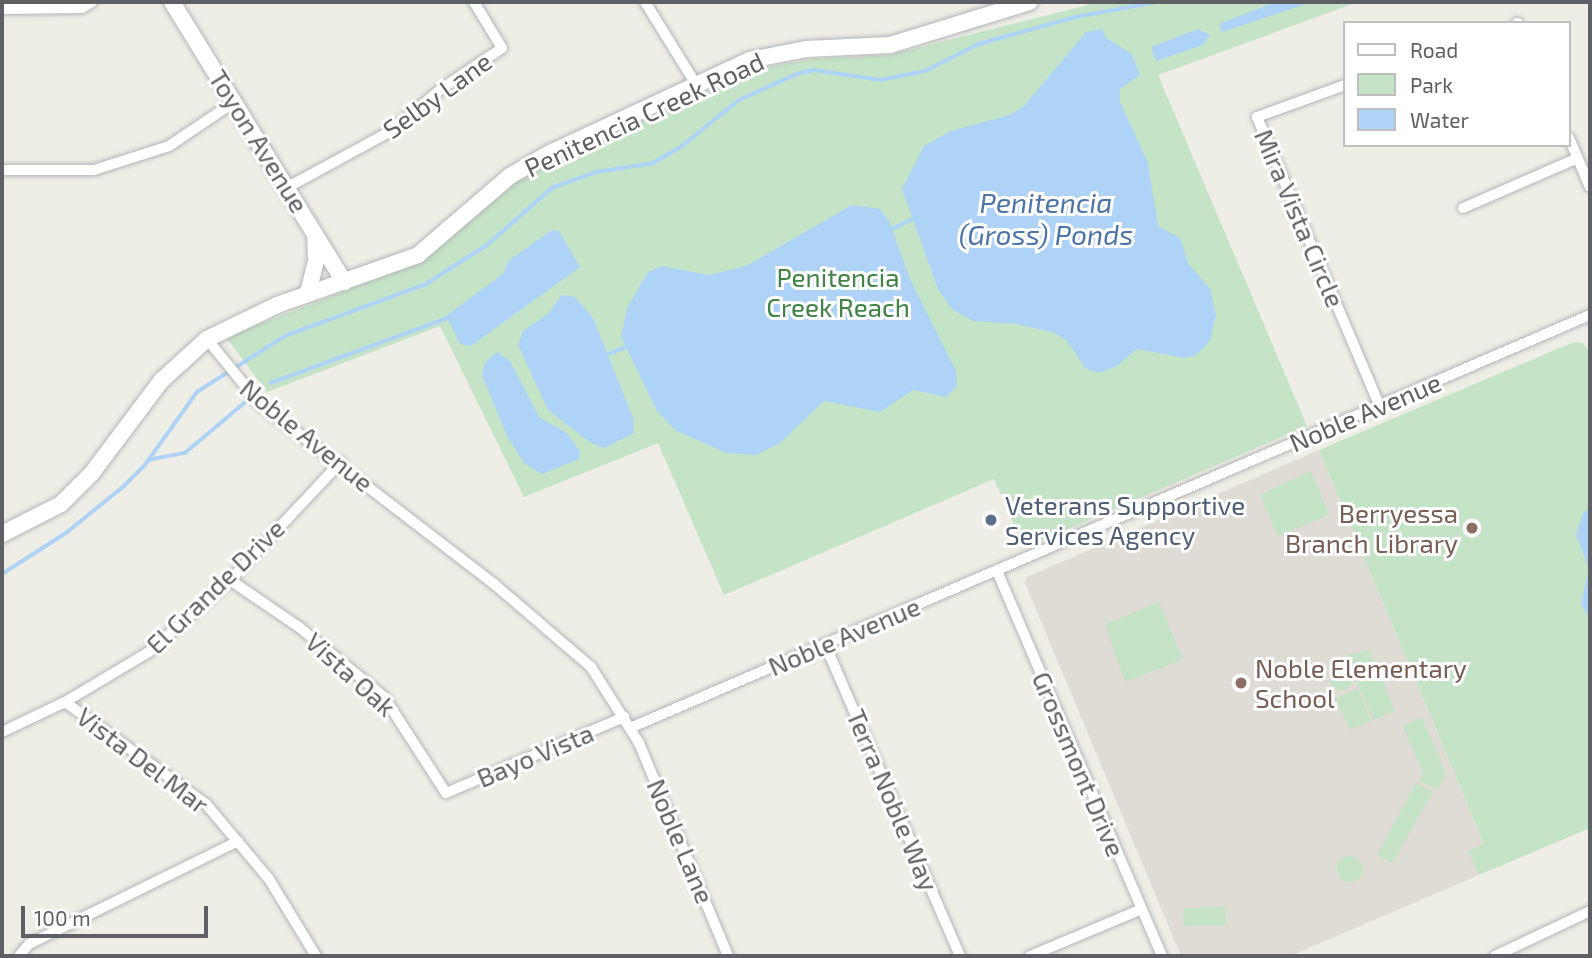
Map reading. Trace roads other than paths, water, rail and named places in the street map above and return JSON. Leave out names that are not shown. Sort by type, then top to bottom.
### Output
[{"type":"street","points":[[2,9],[82,8],[92,2]]},
{"type":"street","name":"Toyon Avenue","points":[[172,2],[344,282]]},
{"type":"street","name":"Selby Lane","points":[[288,187],[391,131],[441,89],[502,48],[474,2]]},
{"type":"street","points":[[645,2],[697,86]]},
{"type":"street","name":"Penitencia Creek Road","points":[[2,534],[61,504],[92,473],[161,381],[208,339],[308,293],[418,255],[510,176],[750,60],[806,49],[890,45],[937,34],[994,6],[1030,2]]},
{"type":"street","name":"Mira Vista Circle","points":[[1344,85],[1257,117],[1379,405]]},
{"type":"street","points":[[2,170],[94,170],[169,146],[234,102]]},
{"type":"street","points":[[1571,142],[1590,187]]},
{"type":"street","points":[[1463,208],[1578,158]]},
{"type":"street","points":[[308,293],[316,261],[315,232]]},
{"type":"street","name":"Noble Avenue","points":[[208,339],[235,378],[259,403],[341,462],[503,591],[591,667],[630,728],[1379,405],[1590,317]]},
{"type":"street","name":"El Grande Drive","points":[[2,732],[65,702],[149,652],[230,580],[341,462]]},
{"type":"street","name":"Grossmont Drive","points":[[997,571],[1162,956]]},
{"type":"street","name":"Vista Oak","points":[[230,580],[299,627],[384,696],[446,793]]},
{"type":"street","name":"Terra Noble Way","points":[[825,644],[960,956]]},
{"type":"street","name":"Vista Del Mar","points":[[65,702],[171,775],[206,804],[269,879],[316,956]]},
{"type":"street","name":"Bayo Vista","points":[[446,793],[624,717]]},
{"type":"street","name":"Noble Lane","points":[[630,728],[729,956]]},
{"type":"street","points":[[19,956],[30,944],[238,841]]},
{"type":"street","points":[[1031,956],[1142,909]]},
{"type":"street","points":[[1495,956],[1590,911]]},
{"type":"water","points":[[1275,2],[1312,2],[1222,32],[1219,24]]},
{"type":"water","name":"Penitencia (Gross) Ponds","points":[[1102,29],[1106,38],[1132,54],[1140,75],[1120,89],[1120,102],[1148,163],[1158,226],[1180,238],[1188,263],[1210,289],[1216,315],[1210,341],[1195,356],[1184,358],[1137,349],[1117,366],[1099,373],[1086,369],[1067,341],[1055,333],[1017,324],[973,321],[952,309],[938,289],[902,189],[924,146],[951,131],[1010,115],[1024,106],[1086,32]]},
{"type":"water","points":[[1198,29],[1210,35],[1203,45],[1156,61],[1151,47]]},
{"type":"water","name":"Penitencia (Gross) Ponds","points":[[852,205],[880,209],[889,221],[910,279],[956,371],[957,386],[946,397],[913,390],[880,412],[824,401],[780,443],[756,455],[726,453],[675,430],[657,411],[621,337],[627,308],[648,272],[661,266],[709,275],[746,266]]},
{"type":"water","points":[[552,230],[559,231],[580,267],[471,346],[460,344],[446,316],[504,273],[508,261]]},
{"type":"water","points":[[562,295],[575,297],[593,318],[633,418],[634,433],[604,448],[591,443],[548,410],[518,345],[523,331],[548,314]]},
{"type":"water","points":[[497,352],[510,361],[539,417],[567,433],[580,452],[579,459],[542,474],[524,463],[508,438],[482,375],[484,364]]},
{"type":"water","points":[[1590,507],[1590,619],[1581,604],[1589,568],[1576,535],[1583,513]]},
{"type":"waterway","points":[[2,574],[66,533],[123,487],[145,465],[197,392],[285,336],[426,284],[487,245],[552,188],[597,172],[653,163],[682,146],[739,100],[797,74],[814,70],[881,80],[925,71],[979,44],[1076,17],[1156,2]]},
{"type":"waterway","points":[[888,231],[913,219]]},
{"type":"waterway","points":[[271,383],[450,317]]},
{"type":"waterway","points":[[606,355],[628,346]]},
{"type":"waterway","points":[[148,460],[185,453],[248,400]]},
{"type":"place","name":"Veterans Supportive Services Agency","points":[[991,520]]},
{"type":"place","name":"Berryessa Branch Library","points":[[1472,528]]},
{"type":"place","name":"Noble Elementary School","points":[[1241,683]]},
{"type":"park label","name":"Penitencia Creek Reach","points":[[838,292]]}]
